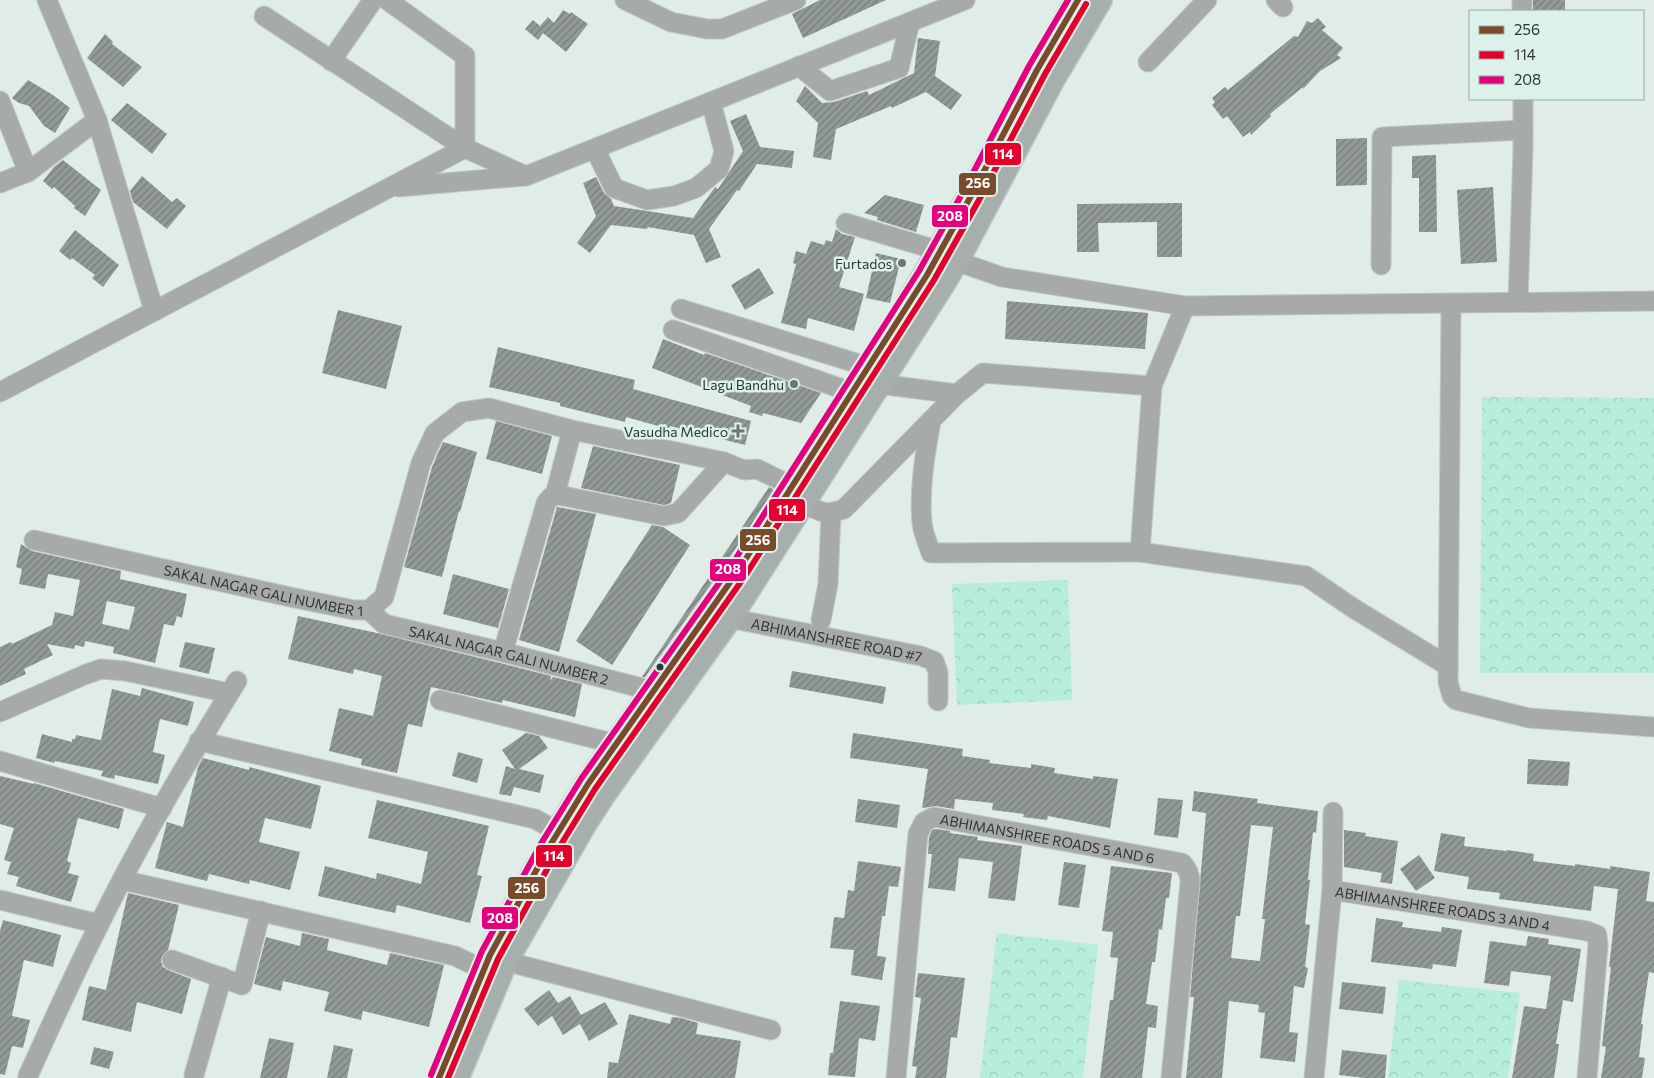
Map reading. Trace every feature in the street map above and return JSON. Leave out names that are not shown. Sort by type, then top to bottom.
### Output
[{"type":"main road","points":[[948,256],[1037,70],[1078,0]]},
{"type":"main road","points":[[439,1078],[494,966],[565,838],[588,784],[738,571],[794,496],[874,376],[948,256],[1099,0]]},
{"type":"main road","points":[[565,838],[603,794],[729,618],[794,496],[854,392],[874,376]]},
{"type":"main road","points":[[456,1078],[494,966]]},
{"type":"street","points":[[47,0],[97,120],[154,311]]},
{"type":"street","points":[[331,60],[373,0]]},
{"type":"street","points":[[387,0],[465,56],[464,148]]},
{"type":"street","points":[[625,0],[671,22],[707,29],[722,29],[796,0]]},
{"type":"street","points":[[389,188],[526,176],[965,0]]},
{"type":"street","points":[[1148,62],[1207,0]]},
{"type":"street","points":[[264,16],[464,148],[526,176]]},
{"type":"street","points":[[799,66],[830,91],[899,68],[910,22]]},
{"type":"street","points":[[1518,302],[1523,100]]},
{"type":"street","points":[[595,148],[614,188],[648,200],[674,196],[696,188],[719,169],[724,151],[711,102]]},
{"type":"street","points":[[1,109],[28,172]]},
{"type":"street","points":[[0,183],[28,172],[97,120]]},
{"type":"street","points":[[1381,265],[1382,137],[1523,130]]},
{"type":"street","points":[[0,392],[464,148]]},
{"type":"street","points":[[846,223],[948,256],[1002,277],[1185,306],[1654,301]]},
{"type":"street","points":[[1450,303],[1448,682],[1452,696],[1456,700],[1529,718],[1654,727]]},
{"type":"street","points":[[1140,552],[1152,386],[1185,306]]},
{"type":"street","points":[[681,309],[874,376],[957,394]]},
{"type":"street","points":[[673,330],[854,392]]},
{"type":"street","points":[[821,620],[828,584],[831,513],[844,508],[957,394],[983,373],[1152,386]]},
{"type":"street","name":"SAKAL NAGAR GALI NUMBER 1","points":[[34,540],[290,597],[354,610],[369,610],[384,597],[421,463],[435,433],[462,412],[489,408],[572,430],[724,462],[744,470],[751,480],[794,496],[823,513],[831,513]]},
{"type":"street","points":[[931,421],[923,475],[922,525],[932,553],[1140,552],[1306,576],[1353,608],[1448,666]]},
{"type":"street","points":[[503,652],[546,503],[555,495],[572,430]]},
{"type":"street","points":[[555,495],[558,494],[664,516],[671,515],[678,512],[724,462]]},
{"type":"street","name":"SAKAL NAGAR GALI NUMBER 2","points":[[369,610],[384,624],[503,652],[653,691]]},
{"type":"street","name":"ABHIMANSHREE ROAD #7","points":[[729,618],[921,656],[934,662],[938,672],[938,701]]},
{"type":"street","points":[[0,712],[101,669],[233,687],[199,741],[122,880],[99,924],[28,1076]]},
{"type":"street","points":[[440,700],[616,744]]},
{"type":"street","points":[[199,741],[535,819],[565,838]]},
{"type":"street","points":[[0,761],[162,808]]},
{"type":"street","points":[[1332,890],[1333,812]]},
{"type":"street","name":"ABHIMANSHREE ROADS 5 AND 6","points":[[896,1078],[918,834],[924,822],[934,817],[1182,863],[1185,866],[1190,883],[1171,1078]]},
{"type":"street","points":[[122,880],[772,1030]]},
{"type":"street","name":"ABHIMANSHREE ROADS 3 AND 4","points":[[1314,1078],[1332,890],[1597,935],[1598,945],[1587,1078]]},
{"type":"street","points":[[0,900],[99,924]]},
{"type":"street","points":[[172,960],[242,985],[261,911]]},
{"type":"street","points":[[194,1075],[222,977]]},
{"type":"green space","points":[[1482,397],[1654,398],[1654,673],[1480,673]]},
{"type":"green space","points":[[1068,580],[1072,700],[957,705],[952,584]]},
{"type":"green space","points":[[997,933],[1098,945],[1083,1078],[980,1078]]},
{"type":"green space","points":[[1399,980],[1520,993],[1508,1078],[1388,1078]]},
{"type":"building","points":[[820,0],[886,0],[803,38],[792,14]]},
{"type":"building","points":[[1533,0],[1565,0],[1565,10],[1533,10]]},
{"type":"building","points":[[563,10],[570,14],[571,12],[588,24],[566,52],[543,33],[538,40],[525,29],[533,20],[540,26],[548,17],[554,23]]},
{"type":"building","points":[[1318,18],[1326,27],[1322,30],[1343,48],[1337,55],[1341,58],[1320,71],[1303,89],[1303,87],[1270,114],[1271,116],[1251,135],[1250,132],[1243,137],[1227,116],[1223,119],[1212,105],[1215,102],[1212,98],[1225,87],[1228,90],[1294,36],[1298,37],[1307,21],[1312,23]]},
{"type":"building","points":[[105,34],[113,42],[112,44],[142,67],[123,87],[87,58]]},
{"type":"building","points":[[918,38],[940,41],[935,76],[962,95],[951,110],[926,92],[892,108],[891,106],[836,129],[831,160],[813,157],[818,123],[796,101],[805,86],[822,103],[834,102],[867,91],[869,95],[914,73]]},
{"type":"building","points":[[28,80],[70,108],[55,133],[44,126],[29,106],[19,103],[12,98]]},
{"type":"building","points":[[127,103],[167,134],[152,154],[111,120]]},
{"type":"building","points":[[746,114],[760,147],[794,151],[792,168],[757,164],[739,191],[737,190],[709,229],[721,257],[706,263],[694,235],[648,227],[647,229],[611,225],[590,253],[577,243],[596,216],[583,183],[596,177],[604,193],[611,199],[614,206],[693,218],[715,187],[718,189],[743,151],[730,121]]},
{"type":"building","points":[[1367,138],[1367,185],[1336,186],[1336,139]]},
{"type":"building","points":[[1436,155],[1437,232],[1419,232],[1419,178],[1412,178],[1412,156]]},
{"type":"building","points":[[63,160],[101,190],[85,216],[74,208],[75,206],[54,187],[52,189],[43,181],[54,167]]},
{"type":"building","points":[[142,176],[172,202],[177,198],[186,206],[167,229],[133,202],[130,191]]},
{"type":"building","points":[[1493,187],[1497,262],[1461,264],[1457,190]]},
{"type":"building","points":[[885,195],[924,205],[916,232],[877,220],[878,217],[864,213]]},
{"type":"building","points":[[1182,203],[1182,257],[1157,257],[1157,222],[1098,223],[1099,252],[1077,252],[1077,204]]},
{"type":"building","points":[[836,229],[842,234],[855,237],[839,287],[864,294],[854,331],[808,318],[806,329],[781,323],[796,264],[793,263],[796,251],[806,254],[811,241],[824,245],[826,240],[832,242]]},
{"type":"building","points":[[75,230],[119,265],[103,287],[92,278],[95,275],[59,251]]},
{"type":"building","points":[[876,253],[901,259],[890,303],[866,298]]},
{"type":"building","points":[[759,268],[774,293],[745,310],[731,285]]},
{"type":"building","points":[[1007,301],[1148,313],[1145,349],[1005,339]]},
{"type":"building","points":[[338,310],[402,326],[386,389],[322,373]]},
{"type":"building","points":[[663,339],[704,355],[705,353],[821,393],[801,423],[763,413],[762,416],[749,412],[751,406],[652,368]]},
{"type":"building","points":[[498,347],[635,380],[633,389],[751,421],[745,445],[670,426],[669,429],[626,417],[625,422],[560,406],[560,403],[489,387]]},
{"type":"building","points":[[496,421],[552,436],[542,474],[486,459]]},
{"type":"building","points":[[443,442],[477,452],[442,577],[404,567],[432,467]]},
{"type":"building","points":[[593,446],[680,465],[671,503],[664,505],[581,488]]},
{"type":"building","points":[[769,487],[774,490],[726,563],[645,677],[642,677]]},
{"type":"building","points":[[557,507],[596,514],[559,652],[519,640]]},
{"type":"building","points":[[652,525],[663,527],[690,545],[612,665],[576,641]]},
{"type":"building","points":[[21,544],[32,551],[121,571],[120,579],[187,594],[182,618],[177,616],[174,626],[164,624],[155,663],[113,653],[114,647],[85,641],[84,647],[75,645],[74,649],[47,644],[53,655],[24,669],[26,674],[0,686],[0,647],[11,642],[12,644],[52,625],[55,612],[73,616],[80,580],[48,574],[45,589],[19,584],[22,569],[16,567]],"holes":[[[107,601],[135,607],[129,630],[102,624]]]},
{"type":"building","points":[[453,574],[509,589],[498,628],[443,614]]},
{"type":"building","points":[[298,616],[377,633],[551,676],[550,681],[553,677],[582,684],[575,717],[503,700],[502,703],[431,687],[422,727],[408,724],[397,773],[361,765],[362,759],[329,751],[339,708],[373,716],[382,676],[354,669],[353,674],[288,659]]},
{"type":"building","points":[[185,642],[215,648],[209,674],[179,667]]},
{"type":"building","points":[[792,671],[886,687],[883,704],[789,687]]},
{"type":"building","points":[[142,688],[194,702],[188,726],[160,719],[153,752],[165,755],[158,784],[115,775],[114,779],[101,776],[103,771],[36,758],[42,734],[72,742],[76,735],[101,740],[112,689],[140,696]]},
{"type":"building","points":[[526,733],[539,736],[548,748],[519,769],[544,775],[540,793],[514,787],[511,796],[499,794],[506,766],[515,769],[502,750]]},
{"type":"building","points":[[853,733],[963,749],[962,756],[990,760],[989,763],[1031,768],[1031,764],[1055,768],[1054,773],[1093,779],[1093,776],[1118,779],[1110,828],[1048,816],[1047,820],[1023,817],[1024,814],[992,810],[993,803],[955,799],[954,809],[936,806],[922,808],[928,769],[850,758]]},
{"type":"building","points":[[458,752],[483,759],[477,783],[452,776]]},
{"type":"building","points":[[203,758],[249,770],[249,767],[321,786],[311,829],[265,818],[259,842],[300,852],[290,890],[250,880],[249,884],[209,874],[207,881],[155,868],[167,822],[183,827],[198,767]]},
{"type":"building","points":[[1528,759],[1570,762],[1568,786],[1527,784]]},
{"type":"building","points":[[0,776],[34,783],[124,809],[119,829],[78,818],[67,861],[71,863],[68,873],[79,876],[71,902],[16,886],[19,877],[7,874],[11,862],[4,860],[14,828],[0,824]]},
{"type":"building","points":[[1194,791],[1258,799],[1257,803],[1318,811],[1316,833],[1313,832],[1305,924],[1310,925],[1305,967],[1308,968],[1304,988],[1294,986],[1289,1032],[1298,1033],[1295,1062],[1260,1058],[1265,1013],[1258,1012],[1259,1005],[1229,1001],[1222,1078],[1186,1078],[1194,997],[1190,997],[1206,813],[1192,811]],"holes":[[[1251,825],[1273,827],[1262,919],[1265,919],[1260,961],[1231,958],[1236,916],[1240,916]]]},
{"type":"building","points":[[1158,798],[1183,800],[1178,838],[1154,835]]},
{"type":"building","points":[[858,799],[900,805],[897,828],[855,822]]},
{"type":"building","points":[[377,800],[489,826],[477,875],[482,876],[470,923],[397,905],[395,913],[318,896],[325,866],[376,879],[377,873],[421,884],[428,852],[368,838]]},
{"type":"building","points":[[936,829],[978,837],[977,840],[1022,846],[1015,901],[988,898],[993,862],[959,858],[955,891],[928,888],[932,854],[928,854],[929,837],[932,830]]},
{"type":"building","points":[[1344,830],[1366,833],[1365,836],[1398,841],[1392,884],[1380,882],[1382,873],[1344,867]]},
{"type":"building","points":[[1441,833],[1465,837],[1464,846],[1534,854],[1533,861],[1610,869],[1610,866],[1650,872],[1646,901],[1654,902],[1654,973],[1649,972],[1641,1024],[1643,1024],[1639,1057],[1645,1058],[1642,1078],[1601,1078],[1606,1047],[1602,1046],[1618,889],[1594,886],[1591,911],[1499,899],[1500,893],[1467,889],[1469,877],[1434,871]]},
{"type":"building","points":[[1419,855],[1435,878],[1416,891],[1400,869]]},
{"type":"building","points":[[858,861],[901,867],[898,887],[889,886],[885,916],[882,916],[877,956],[886,957],[882,980],[851,975],[854,950],[830,948],[834,917],[844,918],[848,890],[854,891]]},
{"type":"building","points":[[1064,862],[1086,865],[1079,908],[1058,905]]},
{"type":"building","points":[[1111,866],[1172,873],[1169,898],[1166,898],[1162,930],[1159,929],[1155,962],[1152,962],[1146,1004],[1158,1006],[1156,1028],[1148,1027],[1142,1078],[1100,1078],[1110,1000],[1113,1000],[1118,958],[1110,957],[1113,932],[1102,931]]},
{"type":"building","points":[[128,893],[179,905],[168,950],[162,956],[161,962],[163,967],[168,970],[191,979],[182,1014],[137,1002],[131,1032],[82,1020],[89,986],[106,990]]},
{"type":"building","points":[[1376,918],[1403,922],[1402,927],[1441,932],[1442,927],[1462,930],[1456,967],[1433,964],[1432,969],[1371,962]]},
{"type":"building","points":[[3,920],[61,935],[53,967],[24,960],[12,1016],[30,1020],[23,1048],[12,1046],[5,1075],[0,1074],[0,931]]},
{"type":"building","points":[[302,933],[329,939],[327,950],[387,965],[390,953],[444,965],[429,1027],[363,1011],[361,1020],[324,1011],[329,992],[283,981],[281,991],[254,984],[266,937],[300,946]]},
{"type":"building","points":[[1528,936],[1549,939],[1548,944],[1581,949],[1573,1002],[1563,1000],[1556,1044],[1559,1044],[1554,1078],[1512,1078],[1524,1006],[1546,1009],[1551,976],[1511,971],[1509,986],[1484,983],[1490,941],[1526,946]]},
{"type":"building","points":[[918,973],[965,978],[957,1038],[951,1037],[946,1078],[915,1078],[917,1067],[912,1066],[921,998],[915,997]]},
{"type":"building","points":[[1342,982],[1386,987],[1383,1014],[1339,1009]]},
{"type":"building","points":[[549,990],[558,1003],[570,996],[581,1015],[605,1002],[618,1024],[589,1041],[580,1024],[563,1035],[552,1016],[538,1026],[524,1009]]},
{"type":"building","points":[[840,1001],[880,1006],[875,1041],[859,1038],[855,1077],[828,1075],[830,1053],[833,1053]]},
{"type":"building","points":[[629,1014],[670,1024],[672,1017],[681,1018],[698,1023],[696,1034],[741,1041],[735,1078],[607,1078],[609,1062],[618,1063]]},
{"type":"building","points":[[269,1038],[294,1043],[287,1078],[260,1078]]},
{"type":"building","points":[[334,1045],[353,1049],[347,1078],[327,1078]]},
{"type":"building","points":[[94,1047],[114,1052],[109,1069],[90,1064]]},
{"type":"building","points":[[1342,1050],[1387,1055],[1385,1078],[1339,1075]]},
{"type":"transit line","name":"208","points":[[431,1075],[482,951],[542,842],[581,779],[731,566],[919,271],[1029,66],[1068,0]]},
{"type":"transit line","name":"256","points":[[439,1078],[490,955],[549,847],[588,784],[738,571],[927,275],[1037,70],[1078,0]]},
{"type":"transit line","name":"114","points":[[448,1078],[498,959],[557,851],[595,789],[745,576],[934,280],[979,200],[1045,74],[1086,4]]},
{"type":"place","name":"Furtados","points":[[902,263]]},
{"type":"place","name":"Lagu Bandhu","points":[[794,384]]},
{"type":"place","name":"Vasudha Medico","points":[[738,431]]}]
